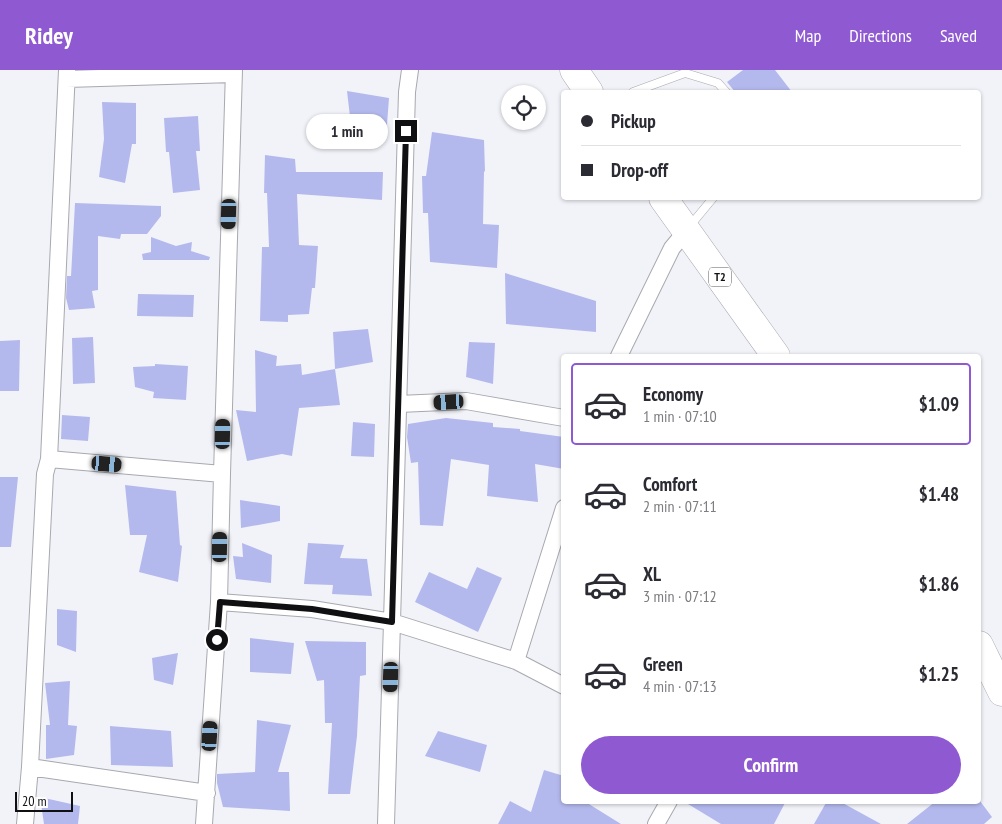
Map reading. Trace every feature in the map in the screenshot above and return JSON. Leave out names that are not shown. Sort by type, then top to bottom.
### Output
[{"type":"highway","points":[[574,70],[588,90]]},
{"type":"highway","name":"T2","points":[[664,200],[775,354]]},
{"type":"highway","points":[[981,649],[1002,692]]},
{"type":"street","points":[[386,824],[407,92],[410,70]]},
{"type":"street","points":[[25,824],[30,767],[45,474],[49,459],[67,74],[234,72],[220,602],[204,824]]},
{"type":"street","points":[[620,354],[672,248],[687,230]]},
{"type":"street","points":[[398,404],[466,401],[561,417]]},
{"type":"street","points":[[49,459],[222,474]]},
{"type":"street","points":[[516,661],[561,518]]},
{"type":"street","points":[[220,602],[312,609],[392,622],[516,661],[561,684]]},
{"type":"street","points":[[30,767],[206,793]]},
{"type":"street","points":[[656,824],[667,804]]},
{"type":"lane","points":[[638,90],[685,73],[718,83],[724,90]]},
{"type":"lane","points":[[687,230],[711,200]]},
{"type":"building","points":[[743,70],[775,70],[790,90],[733,90],[727,82]]},
{"type":"building","points":[[347,91],[389,98],[386,138],[352,134]]},
{"type":"building","points":[[102,102],[136,103],[136,144],[132,144],[125,183],[99,177],[104,139]]},
{"type":"building","points":[[198,116],[200,151],[196,151],[200,190],[173,193],[169,152],[166,152],[164,118]]},
{"type":"building","points":[[432,132],[484,140],[483,224],[499,225],[497,268],[430,262],[428,213],[423,213],[422,176],[426,176]]},
{"type":"building","points":[[265,155],[295,159],[296,172],[383,172],[382,200],[297,194],[299,245],[318,246],[315,288],[312,288],[309,314],[288,315],[288,322],[260,321],[262,247],[269,247],[267,193],[264,193]]},
{"type":"building","points":[[75,203],[161,206],[161,216],[147,234],[121,234],[120,239],[98,236],[98,290],[92,291],[95,308],[69,310],[66,298],[67,276],[71,276]]},
{"type":"building","points":[[151,237],[176,246],[192,242],[191,251],[210,257],[209,260],[143,260],[142,254],[151,252]]},
{"type":"building","points":[[505,273],[596,301],[596,332],[506,324]]},
{"type":"building","points":[[138,294],[194,295],[193,317],[137,316]]},
{"type":"building","points":[[368,329],[373,362],[335,369],[333,332]]},
{"type":"building","points":[[93,337],[95,383],[73,384],[72,338]]},
{"type":"building","points":[[20,340],[19,391],[0,391],[0,341]]},
{"type":"building","points":[[469,342],[495,343],[493,384],[466,377]]},
{"type":"building","points":[[255,350],[277,356],[276,366],[301,364],[302,375],[335,369],[340,405],[299,408],[292,456],[282,454],[247,461],[236,410],[256,412]]},
{"type":"building","points":[[155,364],[188,366],[186,400],[153,398],[154,392],[135,387],[133,367],[155,366]]},
{"type":"building","points":[[62,415],[90,417],[88,441],[61,439]]},
{"type":"building","points":[[446,418],[493,423],[493,427],[520,429],[520,431],[561,437],[561,468],[535,464],[538,502],[487,496],[489,465],[451,459],[443,526],[420,525],[418,462],[411,463],[407,437],[408,424]]},
{"type":"building","points":[[353,422],[375,424],[374,457],[351,456]]},
{"type":"building","points":[[0,477],[18,477],[11,547],[0,547]]},
{"type":"building","points":[[125,485],[176,491],[180,545],[182,546],[178,582],[139,572],[147,535],[130,535]]},
{"type":"building","points":[[240,500],[280,506],[280,521],[241,528]]},
{"type":"building","points":[[242,543],[272,555],[271,583],[236,579],[233,556],[243,557]]},
{"type":"building","points":[[308,543],[344,545],[340,558],[367,559],[372,596],[332,594],[333,585],[304,584]]},
{"type":"building","points":[[477,567],[502,578],[478,632],[415,602],[429,572],[467,589]]},
{"type":"building","points":[[57,609],[77,611],[76,652],[57,645]]},
{"type":"building","points":[[250,638],[294,643],[291,674],[250,672]]},
{"type":"building","points":[[305,641],[366,642],[366,675],[360,676],[357,736],[350,794],[328,794],[332,723],[325,723],[324,680],[317,681]]},
{"type":"building","points":[[178,653],[173,685],[154,680],[152,658]]},
{"type":"building","points":[[70,681],[68,725],[77,726],[74,755],[46,759],[46,725],[50,725],[45,683]]},
{"type":"building","points":[[257,720],[291,725],[278,772],[289,772],[290,811],[223,807],[217,783],[217,774],[255,772]]},
{"type":"building","points":[[110,726],[171,731],[173,767],[111,765]]},
{"type":"building","points":[[438,731],[487,745],[480,772],[425,756]]},
{"type":"building","points":[[544,770],[561,775],[561,804],[589,804],[621,824],[498,824],[510,801],[531,812]]},
{"type":"building","points":[[40,797],[80,806],[78,824],[44,824]]},
{"type":"building","points":[[981,802],[992,817],[984,824],[907,824],[932,804],[981,804]]},
{"type":"building","points":[[688,804],[784,804],[774,824],[721,824]]},
{"type":"building","points":[[825,804],[844,804],[881,824],[814,824]]},
{"type":"route","points":[[217,640],[220,602],[312,609],[392,622],[406,131]]}]
